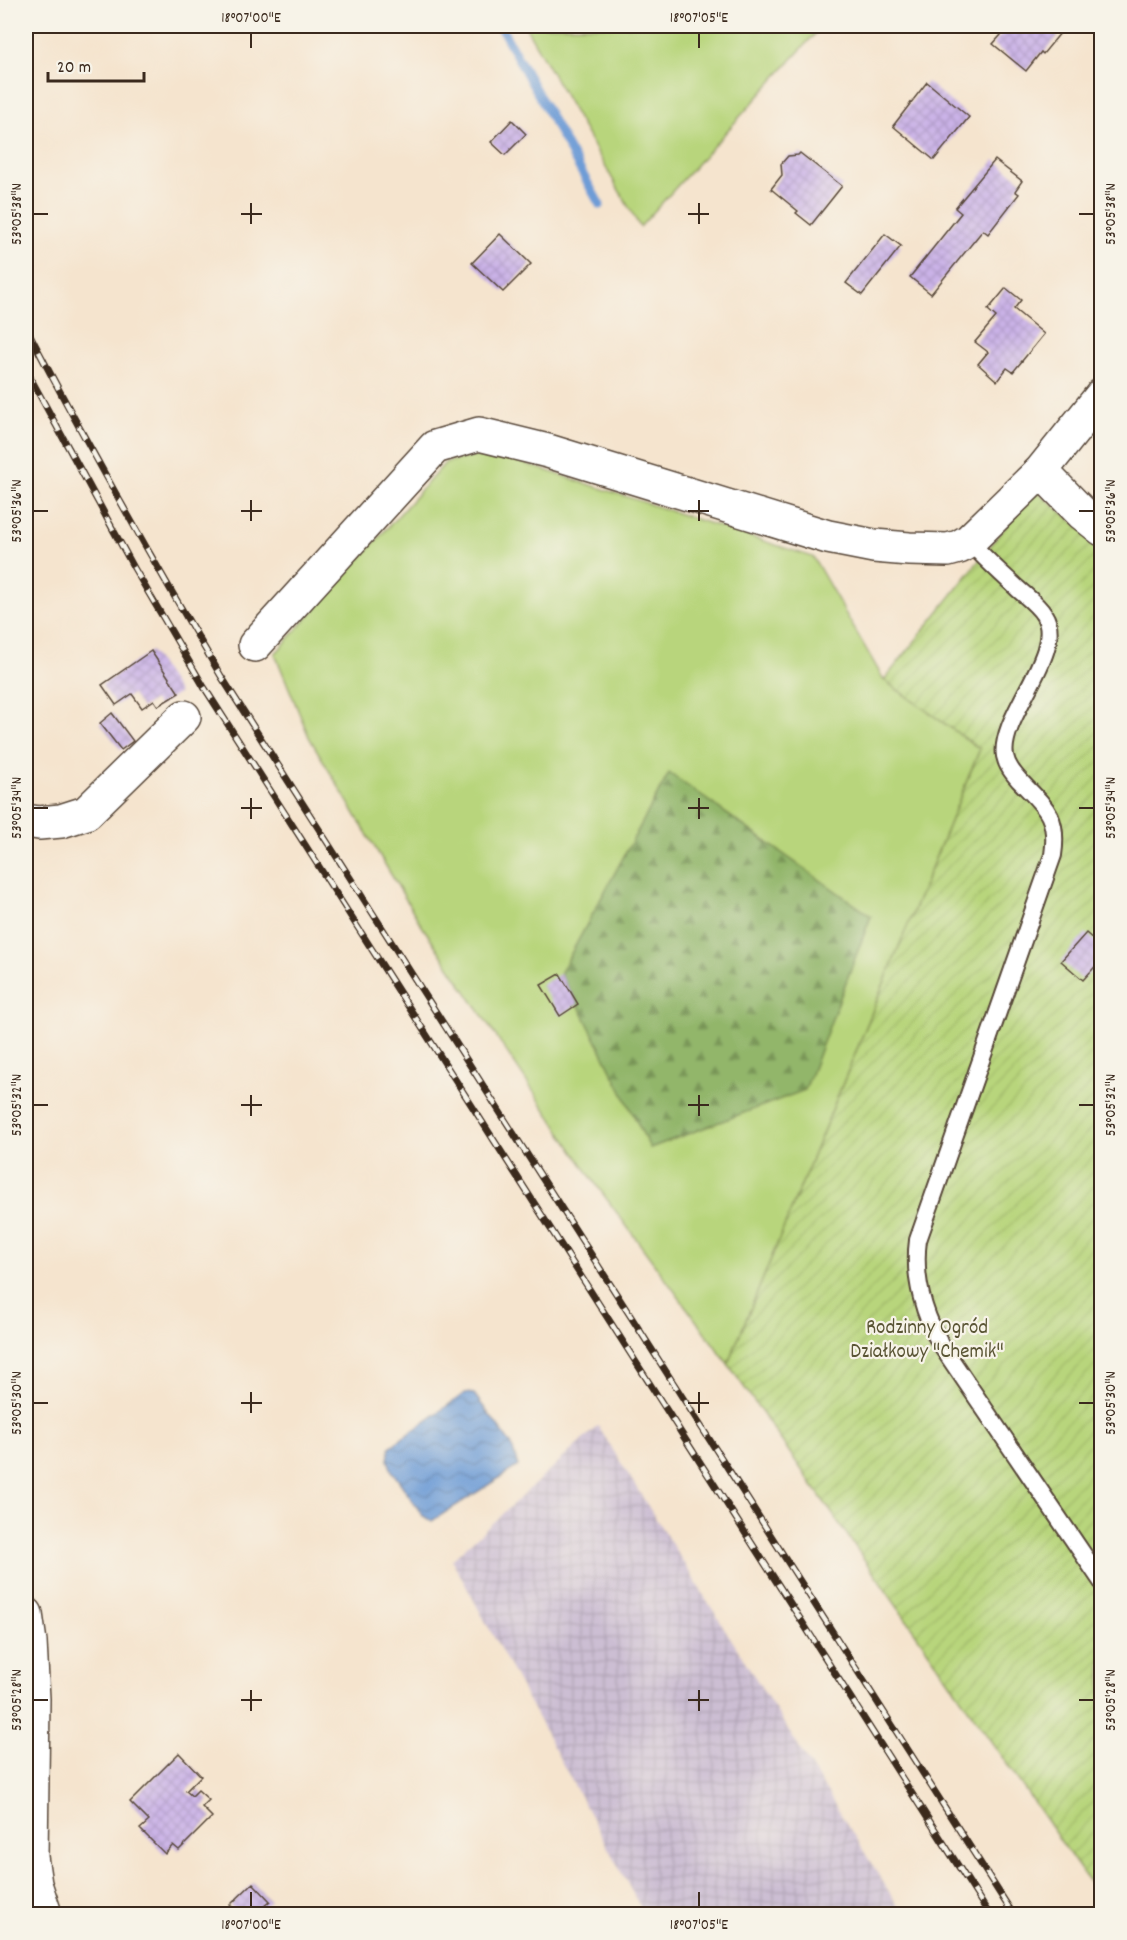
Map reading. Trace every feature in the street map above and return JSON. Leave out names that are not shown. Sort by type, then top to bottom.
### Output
[{"type":"street","points":[[255,645],[435,447],[479,434],[548,451],[828,537],[874,546],[948,550],[969,541],[1041,471],[1101,394]]},
{"type":"street","points":[[1041,471],[1101,529]]},
{"type":"street","points":[[26,821],[39,823],[62,821],[86,813],[184,717]]},
{"type":"street","points":[[26,1614],[33,1698],[31,1857],[35,1884],[45,1914]]},
{"type":"lane","points":[[969,541],[1038,606],[1049,623],[1048,644],[1008,734],[1004,753],[1012,773],[1049,813],[1054,827],[1054,844],[1053,855],[918,1240],[917,1279],[930,1323],[943,1348],[1101,1582]]},
{"type":"shaded area","points":[[598,1426],[903,1914],[644,1914],[452,1560]]},
{"type":"green space","points":[[525,26],[822,26],[640,227]]},
{"type":"green space","points":[[492,453],[813,557],[884,680],[980,749],[728,1364],[595,1183],[420,923],[309,737],[275,654],[446,462]]},
{"type":"green space","name":"Rodzinny Ogród Działkowy \"Chemik\"","points":[[1035,490],[1102,546],[1101,1899],[728,1364],[980,749],[884,680]]},
{"type":"green space","points":[[669,773],[871,916],[805,1090],[650,1148],[578,1004],[560,974]]},
{"type":"water","points":[[465,1393],[474,1394],[511,1444],[518,1466],[432,1521],[423,1516],[392,1471],[388,1460],[390,1447]]},
{"type":"building","points":[[1009,26],[1063,26],[1059,31],[1061,32],[1043,54],[1041,52],[1026,71],[993,44]]},
{"type":"building","points":[[927,82],[969,117],[934,160],[893,126]]},
{"type":"building","points":[[512,120],[526,134],[505,155],[491,142]]},
{"type":"building","points":[[800,153],[842,186],[811,225],[771,189],[782,175],[781,164],[788,156]]},
{"type":"building","points":[[995,160],[1022,181],[1015,191],[1019,194],[988,234],[983,230],[931,294],[910,277],[961,213],[955,208]]},
{"type":"building","points":[[500,234],[531,264],[503,292],[472,263]]},
{"type":"building","points":[[885,234],[901,246],[862,295],[846,283]]},
{"type":"building","points":[[1006,288],[1021,300],[1014,309],[1044,334],[1013,372],[1007,368],[997,381],[978,364],[988,352],[975,342],[996,317],[988,310]]},
{"type":"building","points":[[151,651],[179,693],[158,706],[154,700],[142,708],[132,694],[116,705],[102,685]]},
{"type":"building","points":[[112,713],[133,741],[121,750],[100,723]]},
{"type":"building","points":[[1086,933],[1102,947],[1102,959],[1083,980],[1061,961]]},
{"type":"building","points":[[560,974],[578,1004],[560,1016],[541,985]]},
{"type":"building","points":[[179,1753],[201,1776],[186,1791],[192,1796],[198,1790],[209,1800],[202,1807],[212,1817],[179,1850],[173,1845],[165,1854],[140,1829],[149,1821],[130,1802]]},
{"type":"building","points":[[253,1883],[270,1901],[255,1914],[239,1914],[230,1905]]},
{"type":"waterway","points":[[500,26],[600,205]]},
{"type":"railway","points":[[26,327],[121,503],[221,676],[1013,1914]]},
{"type":"railway","points":[[26,370],[134,568],[204,687],[989,1914]]}]
